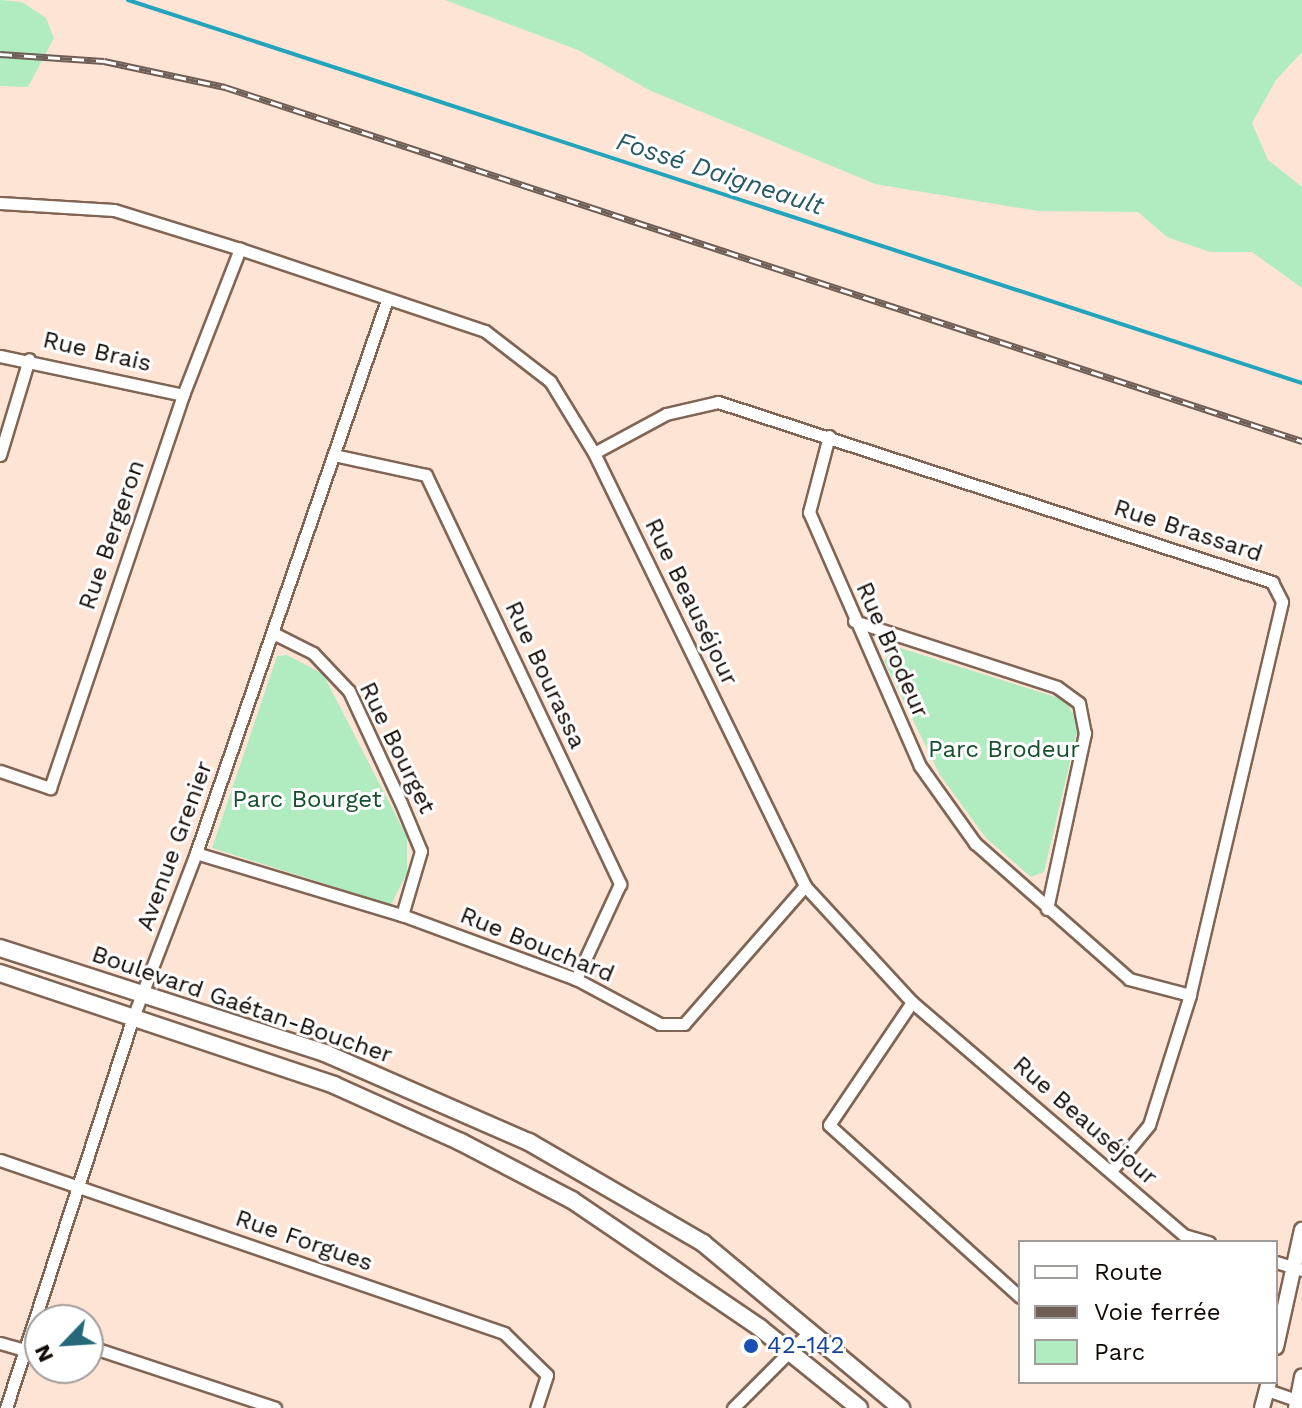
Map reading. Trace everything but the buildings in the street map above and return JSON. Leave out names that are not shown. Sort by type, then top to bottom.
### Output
[{"type":"main road","name":"Boulevard Gaétan-Boucher","points":[[0,948],[325,1053],[529,1142],[703,1243],[901,1408]]},
{"type":"main road","name":"Boulevard Gaétan-Boucher","points":[[0,973],[132,1020],[334,1085],[461,1142],[572,1200],[789,1352],[859,1408]]},
{"type":"street","name":"Rue Beauséjour","points":[[0,203],[114,210],[240,249],[485,331],[550,381],[594,453],[805,886],[912,1002],[1111,1171],[1182,1238]]},
{"type":"street","name":"Rue Bergeron","points":[[0,771],[50,788],[183,395],[240,249]]},
{"type":"street","name":"Avenue Grenier","points":[[43,1304],[132,1020],[144,996],[196,853],[387,300]]},
{"type":"street","name":"Rue Brais","points":[[0,356],[29,359],[183,395]]},
{"type":"street","points":[[0,455],[29,359]]},
{"type":"street","name":"Rue Brassard","points":[[594,453],[666,414],[718,402],[1272,582],[1282,602],[1190,995],[1149,1125],[1111,1171]]},
{"type":"street","name":"Rue Brodeur","points":[[829,436],[809,512],[854,621],[920,766],[975,843],[1129,979],[1190,995]]},
{"type":"street","name":"Rue Bourassa","points":[[334,455],[426,475],[620,884],[576,979]]},
{"type":"street","points":[[854,621],[1057,687],[1079,703],[1085,733],[1047,909]]},
{"type":"street","name":"Rue Bourget","points":[[273,633],[313,653],[349,691],[401,803],[421,851],[402,915]]},
{"type":"street","name":"Rue Bouchard","points":[[196,853],[402,915],[576,979],[660,1024],[684,1024],[805,886]]},
{"type":"street","points":[[912,1002],[829,1125],[1018,1295]]},
{"type":"street","name":"Rue Forgues","points":[[0,1160],[504,1333],[547,1375],[536,1408]]},
{"type":"street","points":[[1278,1339],[1297,1268],[1302,1230]]},
{"type":"street","points":[[733,1408],[811,1330]]},
{"type":"street","points":[[0,1343],[24,1350]]},
{"type":"street","name":"Avenue Grenier","points":[[6,1408],[24,1350]]},
{"type":"street","points":[[104,1351],[275,1408]]},
{"type":"street","points":[[1262,1408],[1268,1386],[1298,1403],[1302,1377]]},
{"type":"green space","points":[[0,0],[22,2],[46,18],[54,38],[28,87],[0,86]]},
{"type":"green space","points":[[445,0],[1302,0],[1302,52],[1276,80],[1252,123],[1268,160],[1302,187],[1302,288],[1252,252],[1210,252],[1167,237],[1138,212],[1038,211],[875,184],[649,90],[578,50]]},
{"type":"green space","name":"Parc Brodeur","points":[[894,646],[1065,700],[1079,724],[1044,872],[1031,877],[986,838],[940,775],[884,661]]},
{"type":"green space","name":"Parc Bourget","points":[[287,655],[323,674],[407,837],[407,873],[391,905],[212,848],[277,656]]},
{"type":"waterway","name":"Fossé Daigneault","points":[[128,0],[1302,383]]},
{"type":"railway","points":[[0,54],[104,61],[225,87],[1302,441]]},
{"type":"place","name":"42-142","points":[[751,1346]]}]
